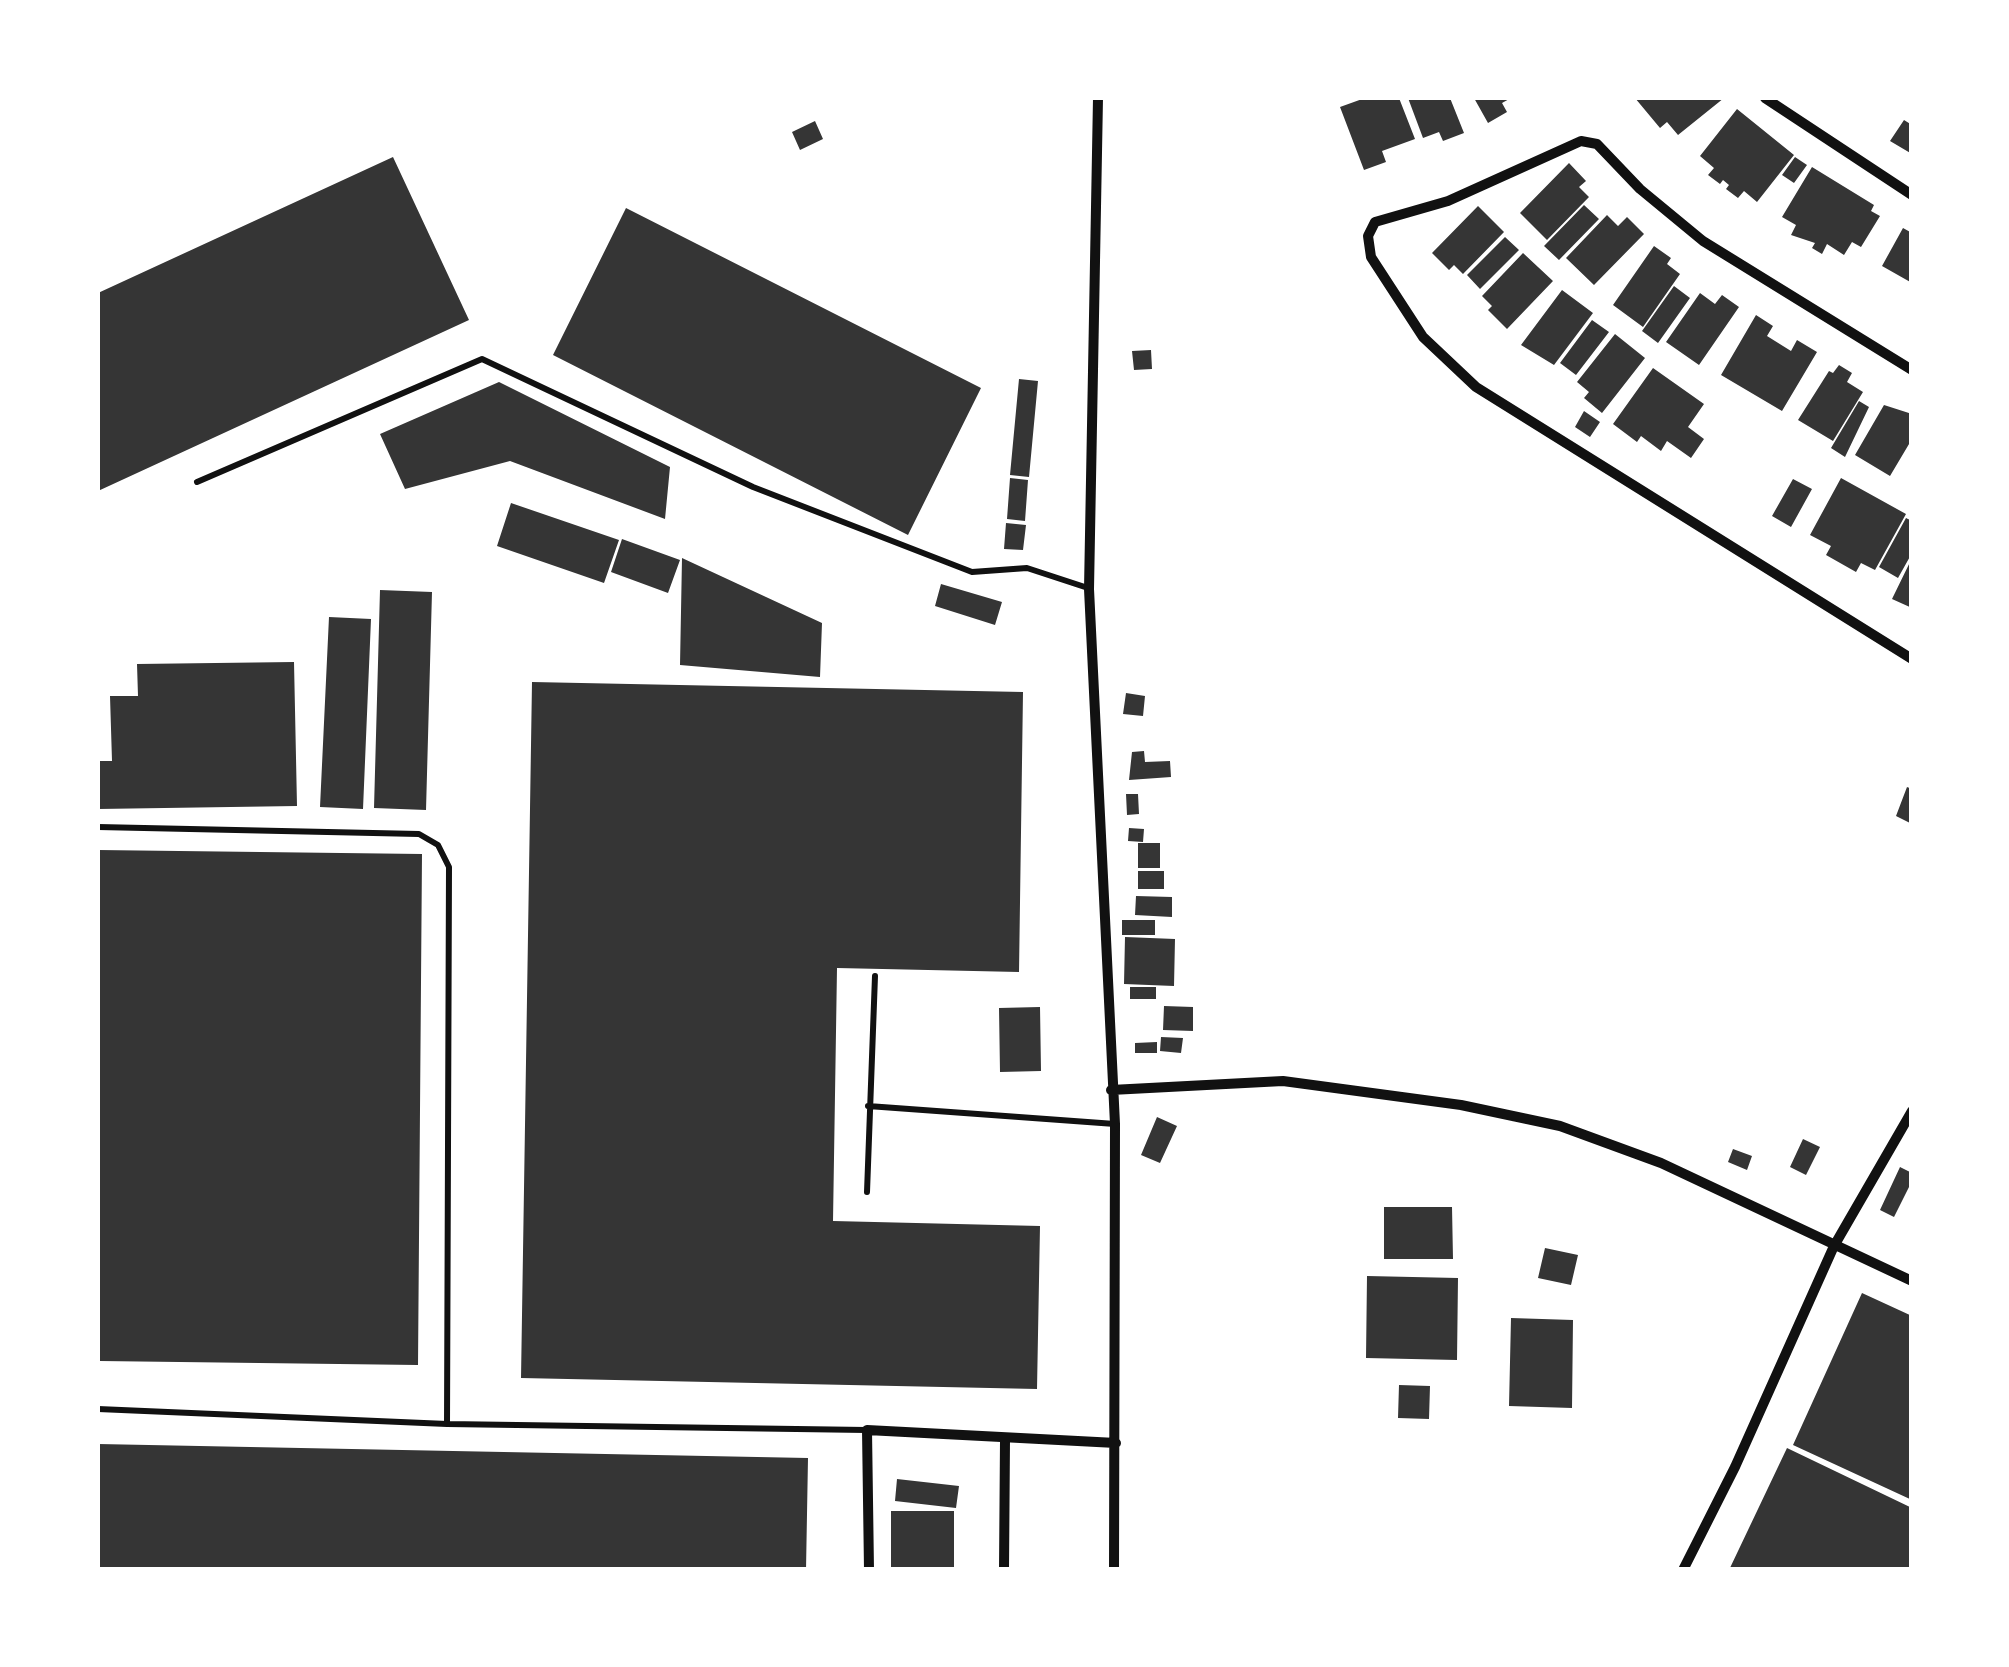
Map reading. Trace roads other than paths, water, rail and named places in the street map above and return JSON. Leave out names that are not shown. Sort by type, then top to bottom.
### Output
[{"type":"street","points":[[1098,98],[1089,589],[1115,1124],[1114,1570]]},
{"type":"street","points":[[1765,98],[1912,195]]},
{"type":"street","points":[[1912,370],[1703,241],[1640,189],[1596,144],[1581,140],[1448,201],[1375,222],[1368,236],[1371,257],[1423,336],[1476,388],[1912,659]]},
{"type":"street","points":[[1112,1090],[1283,1081],[1461,1104],[1560,1126],[1662,1163],[1912,1281]]},
{"type":"street","points":[[1683,1570],[1735,1467],[1834,1246],[1912,1111]]},
{"type":"street","points":[[869,1570],[867,1430],[1005,1440],[1116,1442]]},
{"type":"street","points":[[1004,1570],[1005,1440]]},
{"type":"lane","points":[[197,482],[482,360],[752,486],[972,572],[1026,568],[1089,589]]},
{"type":"lane","points":[[98,827],[418,834],[438,845],[449,867],[447,1424]]},
{"type":"lane","points":[[867,1192],[875,976]]},
{"type":"lane","points":[[868,1106],[1115,1124]]},
{"type":"lane","points":[[98,1409],[447,1424],[867,1430]]}]
